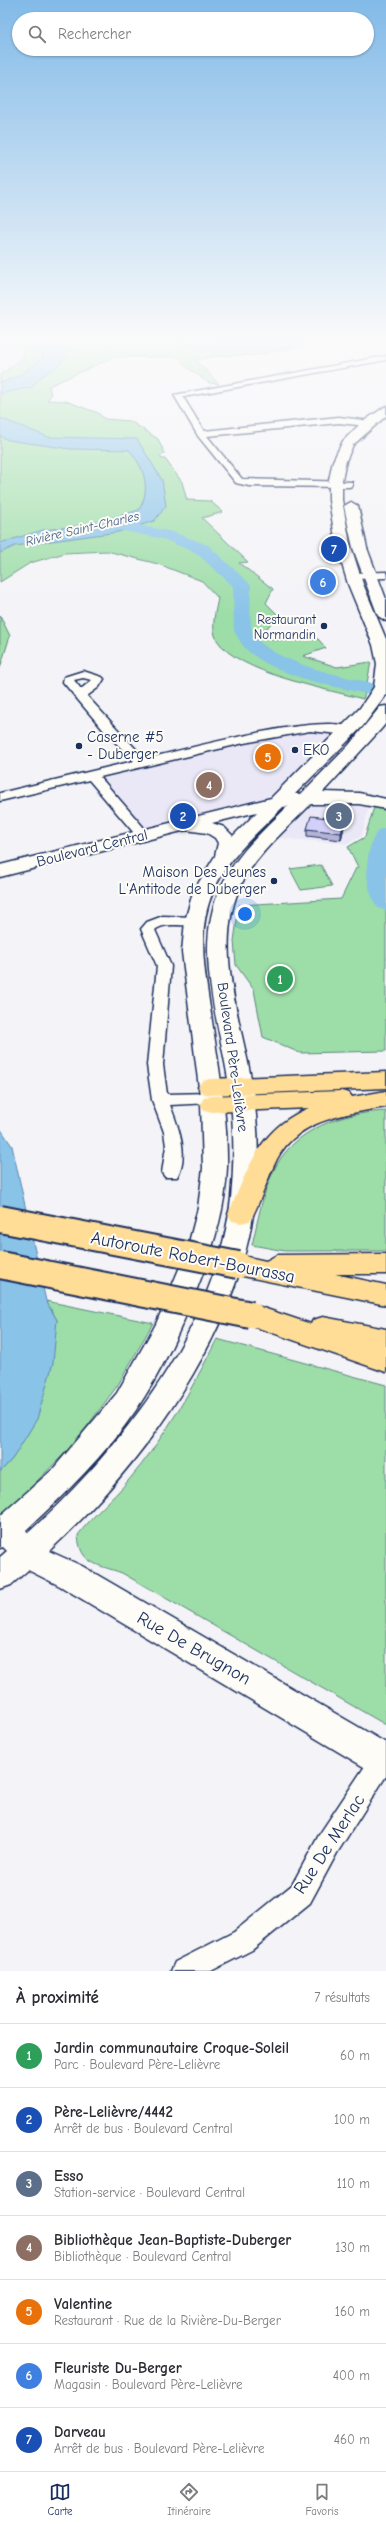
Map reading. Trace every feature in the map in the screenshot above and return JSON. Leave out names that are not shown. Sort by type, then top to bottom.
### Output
[{"type":"highway","points":[[211,1096],[386,1080]]},
{"type":"highway","points":[[241,1094],[386,1098]]},
{"type":"highway","points":[[241,1214],[268,1153],[283,1135],[310,1117],[331,1109],[386,1098]]},
{"type":"highway","name":"Autoroute Robert-Bourassa","points":[[0,1220],[252,1267],[386,1296]]},
{"type":"highway","points":[[252,1267],[319,1263],[386,1264]]},
{"type":"highway","points":[[0,1265],[251,1315],[386,1340]]},
{"type":"highway","points":[[251,1315],[386,1361]]},
{"type":"main road","name":"Boulevard Père-Lelièvre","points":[[0,1575],[29,1552],[98,1482],[159,1405],[216,1305],[233,1257],[241,1214],[246,1161],[241,1094],[220,966],[219,927],[233,882],[248,859],[363,740],[381,705],[385,664],[378,640],[353,576],[338,520],[334,484],[342,454],[348,444],[358,433]]},
{"type":"main road","points":[[373,433],[369,436],[353,464],[348,484],[353,520],[370,575],[386,616]]},
{"type":"main road","name":"Boulevard Père-Lelièvre","points":[[3,1533],[63,1478],[108,1426],[135,1388],[169,1326],[194,1268],[210,1208],[215,1168],[211,1096],[192,952],[194,921],[203,892],[224,856],[274,804],[349,731],[381,705]]},
{"type":"main road","name":"Boulevard Central","points":[[0,871],[184,825],[306,798],[327,796],[384,803]]},
{"type":"main road","name":"Boulevard Central","points":[[184,825],[211,828],[221,833],[228,843],[224,856]]},
{"type":"main road","name":"Rue De Brugnon","points":[[3,1533],[39,1561],[71,1576],[384,1760]]},
{"type":"street","points":[[201,434],[211,433]]},
{"type":"street","points":[[201,434],[239,481],[248,483],[348,484]]},
{"type":"street","points":[[353,576],[386,575]]},
{"type":"street","points":[[81,696],[109,729],[137,756],[140,763]]},
{"type":"street","points":[[0,797],[244,739],[310,727],[349,731]]},
{"type":"street","points":[[92,775],[144,836]]},
{"type":"street","points":[[171,1173],[174,1146],[172,1132],[160,1100],[155,1065],[164,984],[164,966],[161,955],[148,928],[154,923],[194,921]]},
{"type":"street","name":"Boulevard Père-Lelièvre","points":[[160,1100],[211,1096]]},
{"type":"street","name":"Rue De Merlac","points":[[184,1971],[243,1941],[300,1894],[328,1844],[384,1760]]},
{"type":"shaded area","points":[[310,727],[349,731],[274,804],[137,839],[85,776]]},
{"type":"shaded area","points":[[327,796],[369,805],[362,836],[347,844],[267,837],[297,807]]},
{"type":"green space","points":[[0,433],[149,433],[158,439],[165,454],[160,456],[162,459],[165,459],[182,482],[187,500],[210,501],[223,512],[202,518],[248,562],[239,563],[273,589],[266,603],[278,615],[262,634],[274,640],[318,639],[326,648],[303,656],[337,667],[371,662],[367,683],[369,683],[363,699],[306,685],[262,671],[243,662],[228,652],[217,640],[215,635],[214,619],[218,598],[202,581],[158,564],[107,551],[65,553],[30,563],[0,582]]},
{"type":"green space","points":[[0,616],[10,636],[0,668]]},
{"type":"green space","points":[[374,807],[386,811],[386,1051],[300,1053],[263,1037],[254,990],[236,965],[234,941],[239,905],[341,899],[356,868],[358,867],[348,847],[365,837]]},
{"type":"green space","points":[[321,865],[332,886],[301,890],[290,869]]},
{"type":"green space","points":[[386,1111],[386,1251],[285,1251],[252,1245],[269,1181],[282,1157],[293,1144],[320,1126],[336,1120],[369,1112]]},
{"type":"green space","points":[[46,1301],[153,1323],[118,1385],[73,1445],[0,1518],[0,1472],[13,1458],[57,1320]]},
{"type":"green space","points":[[217,1339],[386,1385],[386,1725],[122,1573],[91,1562],[82,1552],[79,1545],[78,1535],[116,1495],[154,1448],[177,1413]]},
{"type":"water","name":"Rivière Saint-Charles","points":[[0,433],[38,433],[48,437],[137,439],[162,480],[166,506],[154,521],[118,532],[15,546],[0,553],[0,543],[43,530],[86,525],[139,510],[143,502],[145,487],[139,464],[129,450],[70,449],[8,440],[0,436]]},
{"type":"water","points":[[0,1128],[12,1146],[46,1301],[57,1320],[53,1363],[37,1419],[13,1458],[0,1472]]},
{"type":"building","points":[[311,816],[345,820],[341,833],[307,829]]},
{"type":"waterway","points":[[110,524],[167,535],[202,549],[242,585],[243,631],[253,645],[285,666],[336,681],[386,692]]},
{"type":"waterway","points":[[386,835],[379,870],[380,889],[386,903]]},
{"type":"place","name":"Darveau","points":[[334,549]]},
{"type":"place","name":"Fleuriste Du-Berger","points":[[323,582]]},
{"type":"place","name":"Restaurant Normandin","points":[[324,626]]},
{"type":"place","name":"Caserne #5 - Duberger","points":[[79,746]]},
{"type":"place","name":"EKO","points":[[295,750]]},
{"type":"place","name":"Valentine","points":[[268,757]]},
{"type":"place","name":"Bibliothèque Jean-Baptiste-Duberger","points":[[209,785]]},
{"type":"place","name":"Père-Lelièvre/4442","points":[[183,816]]},
{"type":"place","name":"Esso","points":[[339,816]]},
{"type":"place","name":"Maison Des Jeunes L'Antitode de Duberger","points":[[274,881]]},
{"type":"place","name":"Jardin communautaire Croque-Soleil","points":[[280,979]]}]
